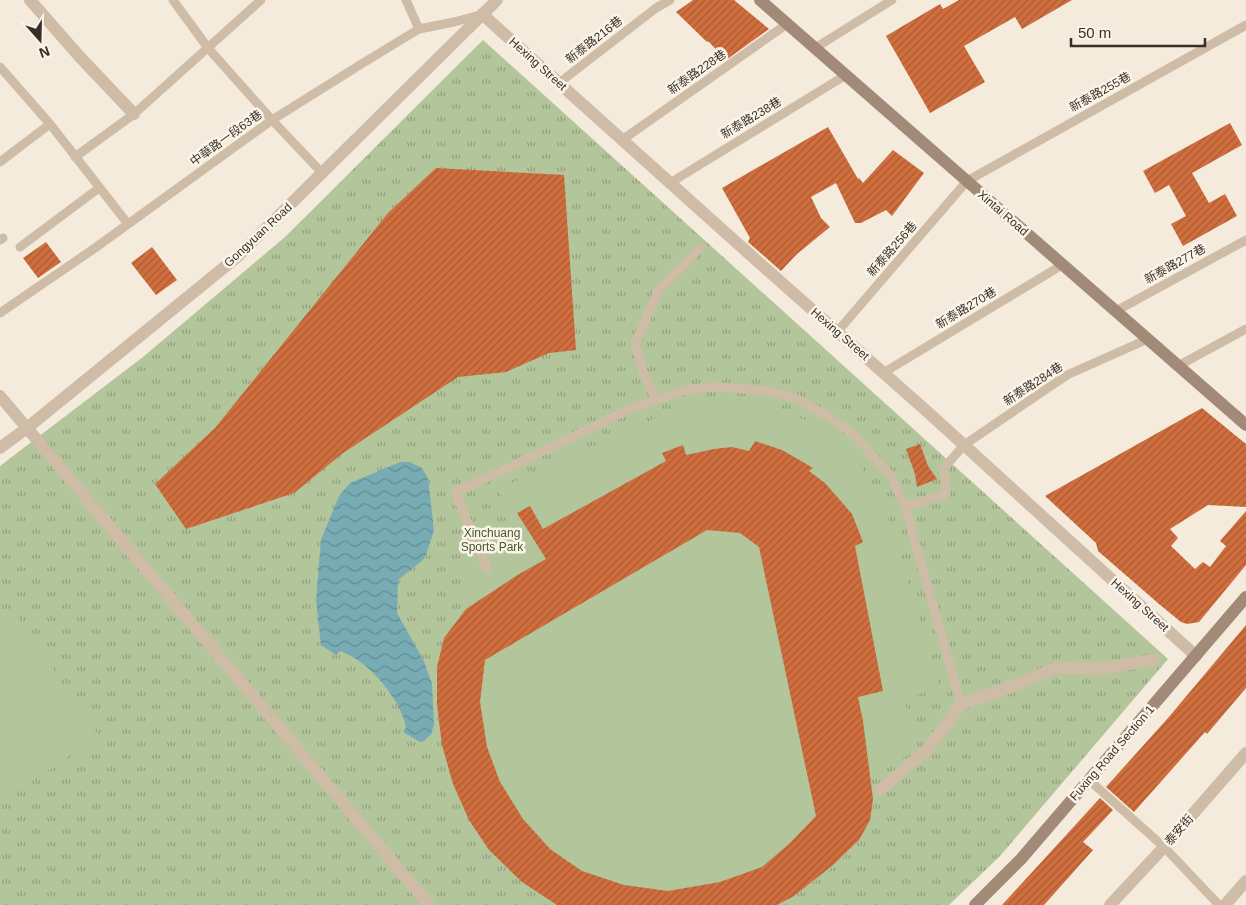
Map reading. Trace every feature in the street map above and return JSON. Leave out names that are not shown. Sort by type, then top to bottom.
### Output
[{"type":"main road","name":"Xintai Road","points":[[760,0],[1246,425]]},
{"type":"main road","name":"Fuxing Road Section 1","points":[[975,905],[1021,859],[1246,597]]},
{"type":"street","points":[[30,0],[79,56],[134,114]]},
{"type":"street","name":"Gongyuan Road","points":[[0,448],[238,256],[497,0]]},
{"type":"street","name":"Hexing Street","points":[[482,14],[964,445],[1196,656]]},
{"type":"street","points":[[0,396],[429,905]]},
{"type":"street","points":[[880,790],[927,750],[961,704],[1000,692],[1057,668],[1099,669],[1154,660]]},
{"type":"street","name":"泰安街","points":[[1110,905],[1164,847],[1246,753]]},
{"type":"street","points":[[1225,905],[1246,882]]},
{"type":"lane","points":[[173,0],[208,48],[323,174]]},
{"type":"lane","points":[[74,157],[134,114],[261,0]]},
{"type":"lane","points":[[406,0],[419,29]]},
{"type":"lane","name":"新泰路216巷","points":[[559,83],[656,8],[670,0]]},
{"type":"lane","points":[[814,48],[892,0]]},
{"type":"lane","name":"中華路一段63巷","points":[[0,313],[272,120],[419,29],[482,14]]},
{"type":"lane","name":"新泰路228巷","points":[[622,140],[787,24]]},
{"type":"lane","name":"新泰路255巷","points":[[967,181],[1246,25]]},
{"type":"lane","points":[[0,67],[50,124],[128,224]]},
{"type":"lane","name":"新泰路238巷","points":[[670,183],[846,75]]},
{"type":"lane","points":[[0,162],[50,124]]},
{"type":"lane","name":"新泰路256巷","points":[[837,332],[967,181]]},
{"type":"lane","points":[[20,247],[99,188]]},
{"type":"lane","name":"新泰路277巷","points":[[1116,311],[1246,240]]},
{"type":"lane","points":[[656,400],[644,374],[635,344],[658,291],[700,248]]},
{"type":"lane","name":"新泰路270巷","points":[[883,373],[1062,264]]},
{"type":"lane","points":[[1178,366],[1246,329]]},
{"type":"lane","name":"新泰路284巷","points":[[905,507],[946,494],[944,468],[964,445],[1067,375],[1148,339]]},
{"type":"lane","points":[[487,568],[455,492],[630,409],[688,389],[719,387],[766,391],[795,398],[853,434],[892,476],[905,507],[961,704]]},
{"type":"lane","points":[[1089,780],[1164,847],[1219,905]]},
{"type":"green space","name":"Xinchuang Sports Park","points":[[483,40],[1168,659],[1000,856],[949,905],[0,905],[0,466],[143,357],[285,237]]},
{"type":"green space","points":[[728,400],[760,403],[814,423],[840,443],[860,465],[877,493],[890,523],[940,688],[904,698],[916,750],[871,778],[872,810],[870,820],[864,832],[830,869],[789,899],[777,905],[557,905],[522,882],[489,850],[469,820],[453,784],[442,745],[437,705],[437,667],[444,638],[466,609],[468,547],[481,534],[511,517],[498,489],[671,411],[702,403]]},
{"type":"green space","points":[[15,614],[99,736],[0,803],[0,625]]},
{"type":"water","points":[[400,462],[410,462],[422,468],[428,478],[434,530],[423,560],[398,580],[397,613],[424,661],[432,684],[434,725],[431,734],[424,741],[420,742],[403,732],[406,728],[398,705],[372,671],[350,655],[340,651],[336,655],[321,645],[316,600],[321,540],[339,496],[350,483]]},
{"type":"building","points":[[693,0],[734,0],[769,29],[726,60],[676,12]]},
{"type":"building","points":[[959,0],[1072,0],[1022,29],[1015,17],[964,46],[985,82],[930,113],[886,36],[940,4],[943,9]]},
{"type":"building","points":[[1230,123],[1242,145],[1192,173],[1209,203],[1225,194],[1237,216],[1183,246],[1171,224],[1186,216],[1169,185],[1155,193],[1143,171]]},
{"type":"building","points":[[828,127],[858,179],[863,183],[893,150],[924,173],[892,216],[886,210],[861,223],[855,223],[836,183],[811,197],[821,218],[830,227],[797,254],[781,271],[748,242],[750,238],[722,188]]},
{"type":"building","points":[[436,168],[564,175],[576,350],[549,353],[506,372],[458,377],[343,453],[294,493],[186,529],[155,484],[215,428],[388,213]]},
{"type":"building","points":[[46,242],[61,262],[38,278],[23,258]]},
{"type":"building","points":[[152,247],[177,280],[156,295],[131,263]]},
{"type":"building","points":[[1202,408],[1246,444],[1246,507],[1208,505],[1170,529],[1178,538],[1171,546],[1195,569],[1203,562],[1210,567],[1226,546],[1220,541],[1246,511],[1246,565],[1199,622],[1187,624],[1181,622],[1159,604],[1098,551],[1096,543],[1045,496]]},
{"type":"building","points":[[755,441],[782,450],[813,468],[809,471],[825,483],[852,514],[863,542],[855,546],[883,691],[858,697],[873,799],[870,820],[859,840],[833,865],[794,896],[777,905],[557,905],[522,882],[489,850],[469,820],[453,784],[442,745],[437,705],[437,667],[444,638],[466,609],[519,574],[546,559],[517,513],[530,506],[543,529],[666,461],[662,453],[683,445],[686,455],[732,447],[749,451]],"holes":[[[707,530],[740,533],[759,547],[816,816],[790,843],[762,867],[720,882],[668,891],[624,885],[582,871],[550,849],[523,819],[500,782],[487,747],[480,702],[485,660]]]},
{"type":"building","points":[[920,444],[928,466],[937,479],[917,487],[915,474],[906,449]]},
{"type":"building","points":[[1246,625],[1246,688],[1207,734],[1205,732],[1134,812],[1106,787],[1168,718]]},
{"type":"building","points":[[1100,798],[1113,810],[1083,842],[1093,850],[1044,905],[1002,905]]}]
